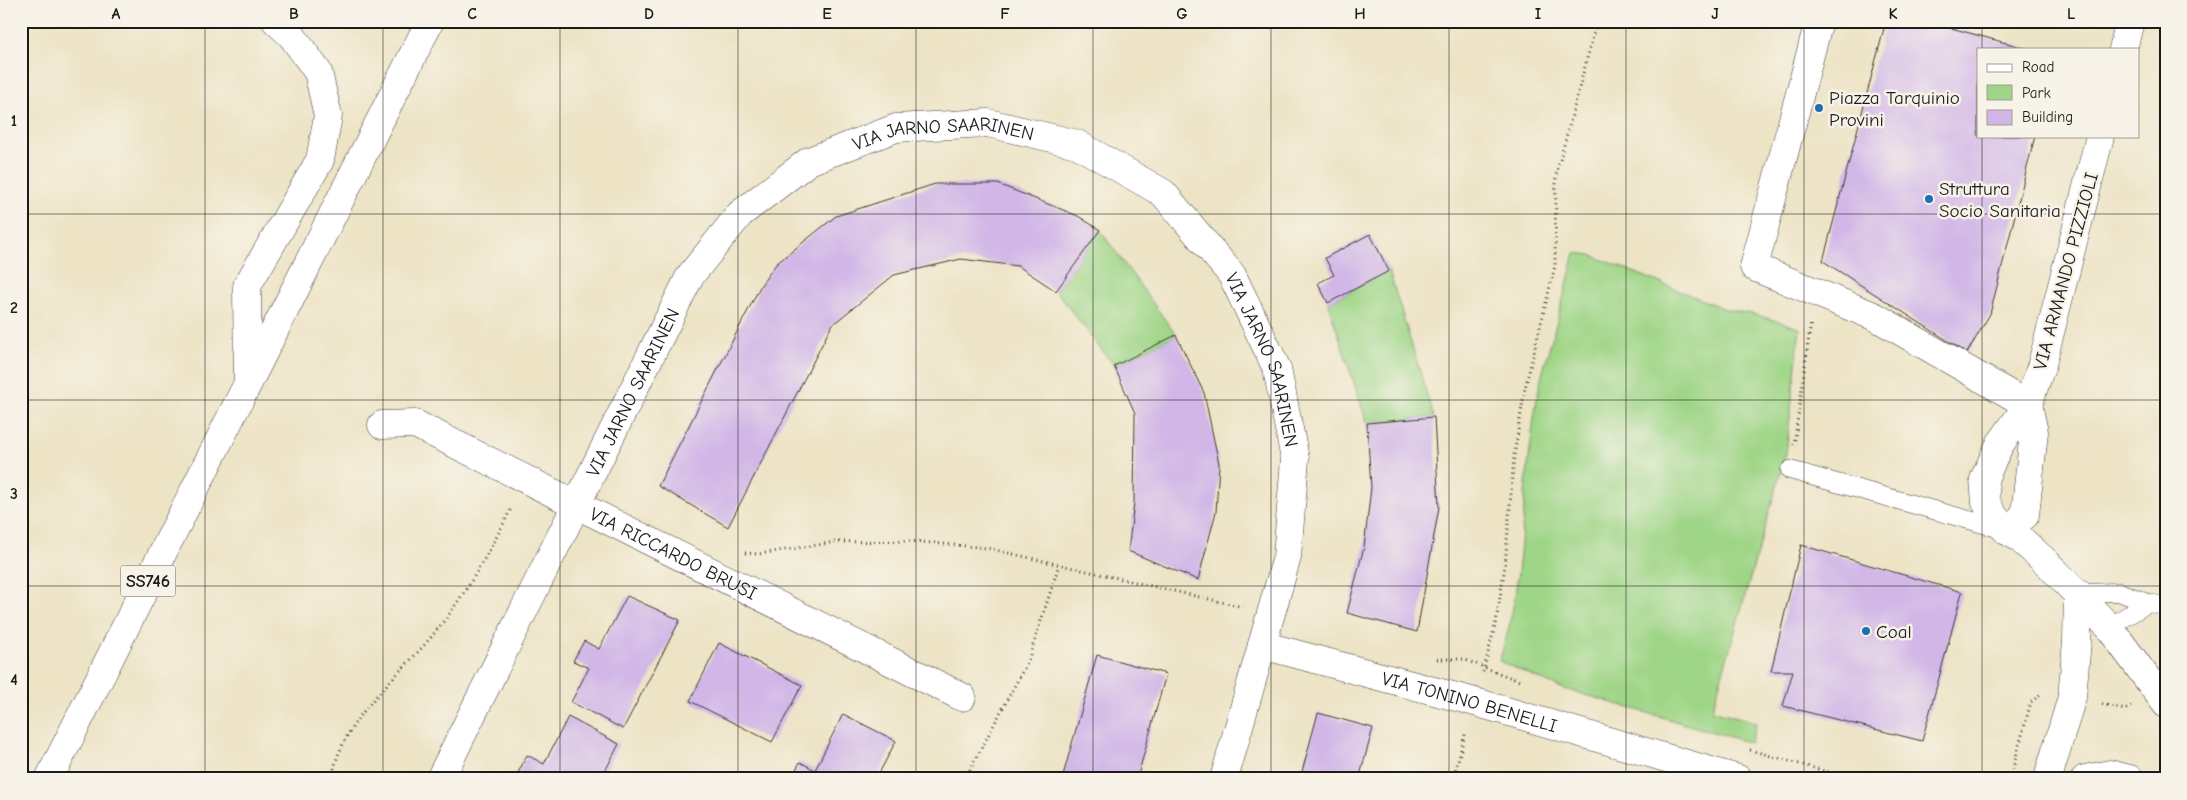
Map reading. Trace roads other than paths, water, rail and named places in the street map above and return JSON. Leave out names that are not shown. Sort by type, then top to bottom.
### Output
[{"type":"street","points":[[248,383],[247,286],[320,160],[328,116],[318,72],[292,36],[276,21]]},
{"type":"street","points":[[248,383],[430,21]]},
{"type":"street","points":[[1819,21],[1754,268],[1876,317],[2028,405],[2034,432],[2025,516],[2008,531]]},
{"type":"street","points":[[2123,48],[2130,21]]},
{"type":"street","name":"VIA JARNO SAARINEN","points":[[440,779],[690,276],[740,214],[809,161],[896,128],[988,123],[1077,144],[1163,193],[1232,275],[1277,369],[1295,459],[1286,557],[1224,779]]},
{"type":"street","name":"VIA ARMANDO PIZZIOLI","points":[[2099,138],[2042,364],[2028,405],[2000,444],[1984,479],[1986,502],[1993,515],[2008,531],[2018,537],[2048,563],[2110,627],[2166,704]]},
{"type":"street","name":"SS746","points":[[49,779],[248,383]]},
{"type":"street","name":"VIA RICCARDO BRUSI","points":[[382,424],[414,424],[962,697]]},
{"type":"street","points":[[2052,779],[2050,771],[2072,697],[2077,641],[2078,593]]},
{"type":"street","name":"VIA TONINO BENELLI","points":[[1262,645],[1475,702],[1673,770],[1738,779]]},
{"type":"street","points":[[2085,779],[2110,774],[2130,779]]},
{"type":"lane","points":[[1790,470],[2008,531]]},
{"type":"lane","points":[[2078,593],[2119,592],[2148,603],[2166,606]]},
{"type":"lane","points":[[2110,627],[2148,603]]},
{"type":"place","name":"Piazza Tarquinio Provini","points":[[1819,108]]},
{"type":"place","name":"Struttura Socio Sanitaria","points":[[1929,199]]},
{"type":"place","name":"Coal","points":[[1866,631]]}]
